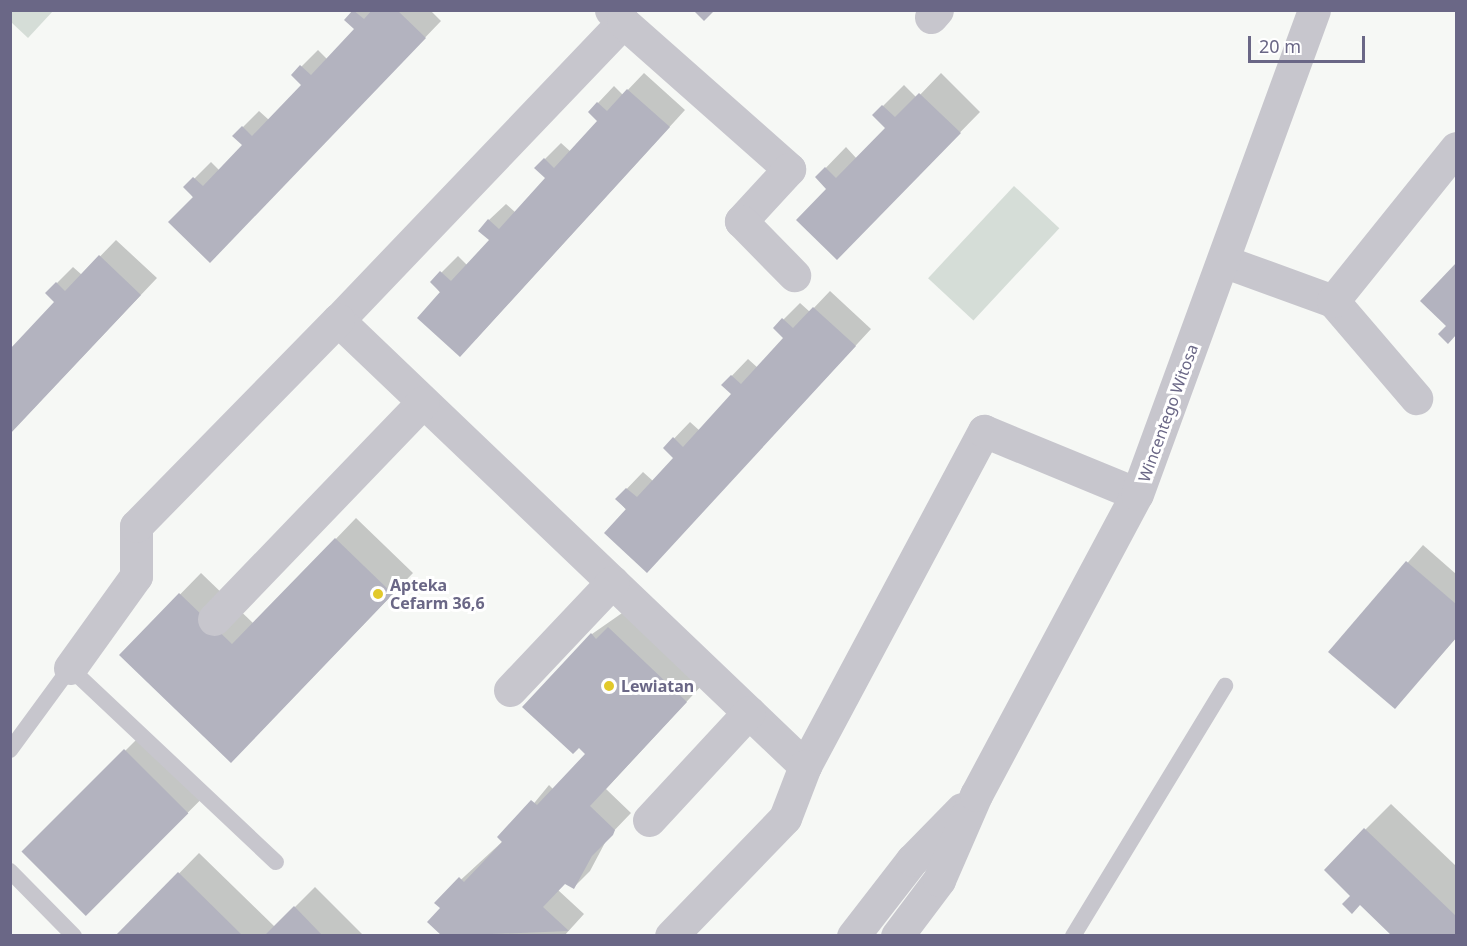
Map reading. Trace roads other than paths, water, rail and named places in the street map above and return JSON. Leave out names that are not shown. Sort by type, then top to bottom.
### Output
[{"type":"street","name":"Wincentego Witosa","points":[[904,933],[939,880],[976,795],[1137,494],[1314,10]]},
{"type":"street","points":[[70,668],[136,576],[136,526],[338,320],[617,16],[789,169],[741,221],[794,275]]},
{"type":"street","points":[[1333,301],[1456,148]]},
{"type":"street","points":[[1223,261],[1333,301],[1416,398]]},
{"type":"street","points":[[338,320],[805,766]]},
{"type":"street","points":[[214,619],[423,402]]},
{"type":"street","points":[[671,936],[785,818],[805,766],[984,431],[1137,494]]},
{"type":"street","points":[[510,690],[612,582]]},
{"type":"street","points":[[648,820],[749,712]]},
{"type":"street","name":"Wincentego Witosa","points":[[853,936],[912,860],[976,795]]},
{"type":"street","points":[[877,908],[904,933]]},
{"type":"lane","points":[[10,750],[70,668],[276,862]]},
{"type":"lane","points":[[1072,936],[1225,686]]},
{"type":"lane","points":[[10,871],[74,936]]},
{"type":"place","name":"Apteka Cefarm 36,6","points":[[378,594]]},
{"type":"place","name":"Lewiatan","points":[[609,686]]}]
